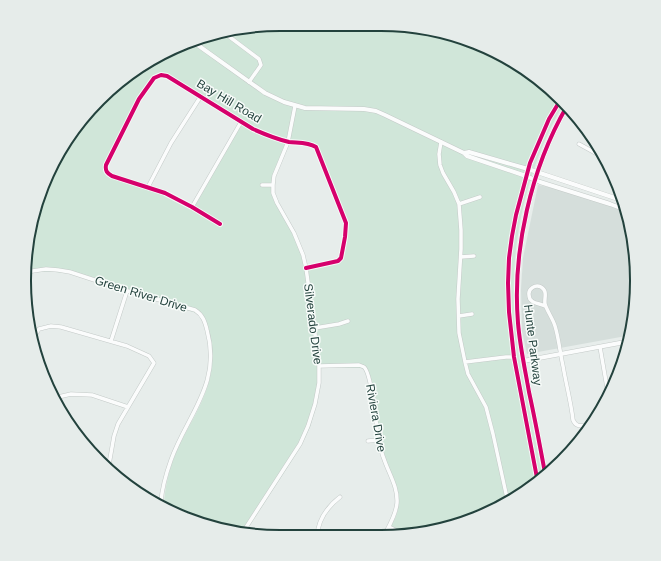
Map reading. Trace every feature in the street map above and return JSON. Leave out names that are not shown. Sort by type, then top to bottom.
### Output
[{"type":"main road","name":"Hunte Parkway","points":[[536,475],[514,357],[509,312],[509,258],[513,229],[528,169],[537,146],[558,105]]},
{"type":"main road","name":"Hunte Parkway","points":[[544,469],[523,361],[518,323],[518,274],[524,224],[533,187],[558,121],[564,111]]},
{"type":"street","points":[[229,37],[259,59],[261,65],[249,82]]},
{"type":"street","points":[[198,45],[249,82],[274,98],[284,102],[305,108],[364,109],[376,111],[464,153],[467,156],[536,179],[540,182],[619,207]]},
{"type":"street","name":"Bay Hill Road","points":[[148,187],[112,176],[107,173],[106,165],[139,99],[154,78],[161,75],[168,76],[253,129],[288,142],[311,144],[316,147],[346,223],[341,258],[338,261],[306,268]]},
{"type":"street","points":[[201,96],[171,143],[148,187],[192,207],[220,224]]},
{"type":"street","name":"Silverado Drive","points":[[246,528],[301,443],[312,416],[319,383],[319,366],[315,328],[303,255],[294,233],[273,193],[274,176],[288,142],[295,106]]},
{"type":"street","points":[[192,207],[241,122]]},
{"type":"street","points":[[441,142],[439,154],[440,165],[459,204],[461,230],[458,299],[459,333],[468,374],[486,407],[507,496]]},
{"type":"street","points":[[579,144],[595,153]]},
{"type":"street","points":[[464,153],[469,152],[528,169],[616,198]]},
{"type":"street","points":[[262,186],[273,185]]},
{"type":"street","points":[[459,204],[480,197]]},
{"type":"street","points":[[461,256],[474,256]]},
{"type":"street","name":"Green River Drive","points":[[32,271],[46,269],[64,271],[198,312],[202,315],[210,340],[211,357],[208,376],[200,402],[171,460],[164,484],[162,500]]},
{"type":"street","points":[[545,306],[545,293],[543,288],[538,286],[532,287],[528,294],[530,300],[545,306],[550,313],[556,328],[574,424],[578,426],[583,425]]},
{"type":"street","points":[[111,341],[127,290]]},
{"type":"street","points":[[459,316],[472,314]]},
{"type":"street","points":[[315,328],[348,321]]},
{"type":"street","points":[[37,332],[39,329],[51,326],[61,326],[133,348],[149,356],[154,363],[118,424],[109,462]]},
{"type":"street","points":[[523,361],[622,343]]},
{"type":"street","points":[[600,347],[607,385]]},
{"type":"street","points":[[465,362],[514,357]]},
{"type":"street","name":"Riviera Drive","points":[[319,366],[359,365],[364,367],[368,372],[383,459],[396,487],[397,494],[395,512],[389,527]]},
{"type":"street","points":[[60,397],[72,394],[92,395],[128,407]]},
{"type":"street","points":[[368,441],[379,440]]},
{"type":"street","points":[[318,530],[324,513],[330,505],[340,497]]},
{"type":"street","points":[[389,527],[393,529]]},
{"type":"shaded area","points":[[538,185],[603,203],[620,210],[628,248],[630,280],[628,313],[623,337],[527,354],[522,331],[521,289],[523,258]]},
{"type":"green space","points":[[280,31],[380,31],[413,33],[461,44],[505,64],[545,93],[561,108],[538,157],[529,186],[517,244],[514,274],[514,304],[518,349],[541,471],[505,497],[461,517],[413,528],[388,530],[396,515],[399,505],[399,494],[384,457],[370,386],[364,369],[360,368],[320,367],[317,403],[310,427],[296,454],[248,528],[200,517],[164,501],[167,483],[174,456],[207,388],[212,362],[212,347],[207,326],[199,314],[81,276],[67,273],[31,273],[33,248],[36,232],[44,200],[50,185],[64,156],[73,142],[93,116],[116,93],[156,64],[200,44],[248,33]],"holes":[[[161,77],[168,78],[242,124],[192,208],[164,195],[113,178],[107,170],[138,103],[154,82]],[[289,142],[312,146],[317,150],[346,224],[340,260],[306,268],[295,235],[274,194],[275,175]]]},
{"type":"cycle path","points":[[220,224],[165,193],[112,176],[106,170],[106,165],[139,99],[154,78],[161,75],[167,76],[253,129],[284,141],[306,143],[316,147],[346,223],[345,237],[341,258],[338,261],[306,268]]},
{"type":"cycle path","points":[[536,475],[514,357],[509,312],[509,258],[516,215],[530,163],[549,119],[558,105]]},
{"type":"cycle path","points":[[544,469],[520,341],[517,296],[518,267],[521,239],[534,183],[543,156],[564,112]]}]
